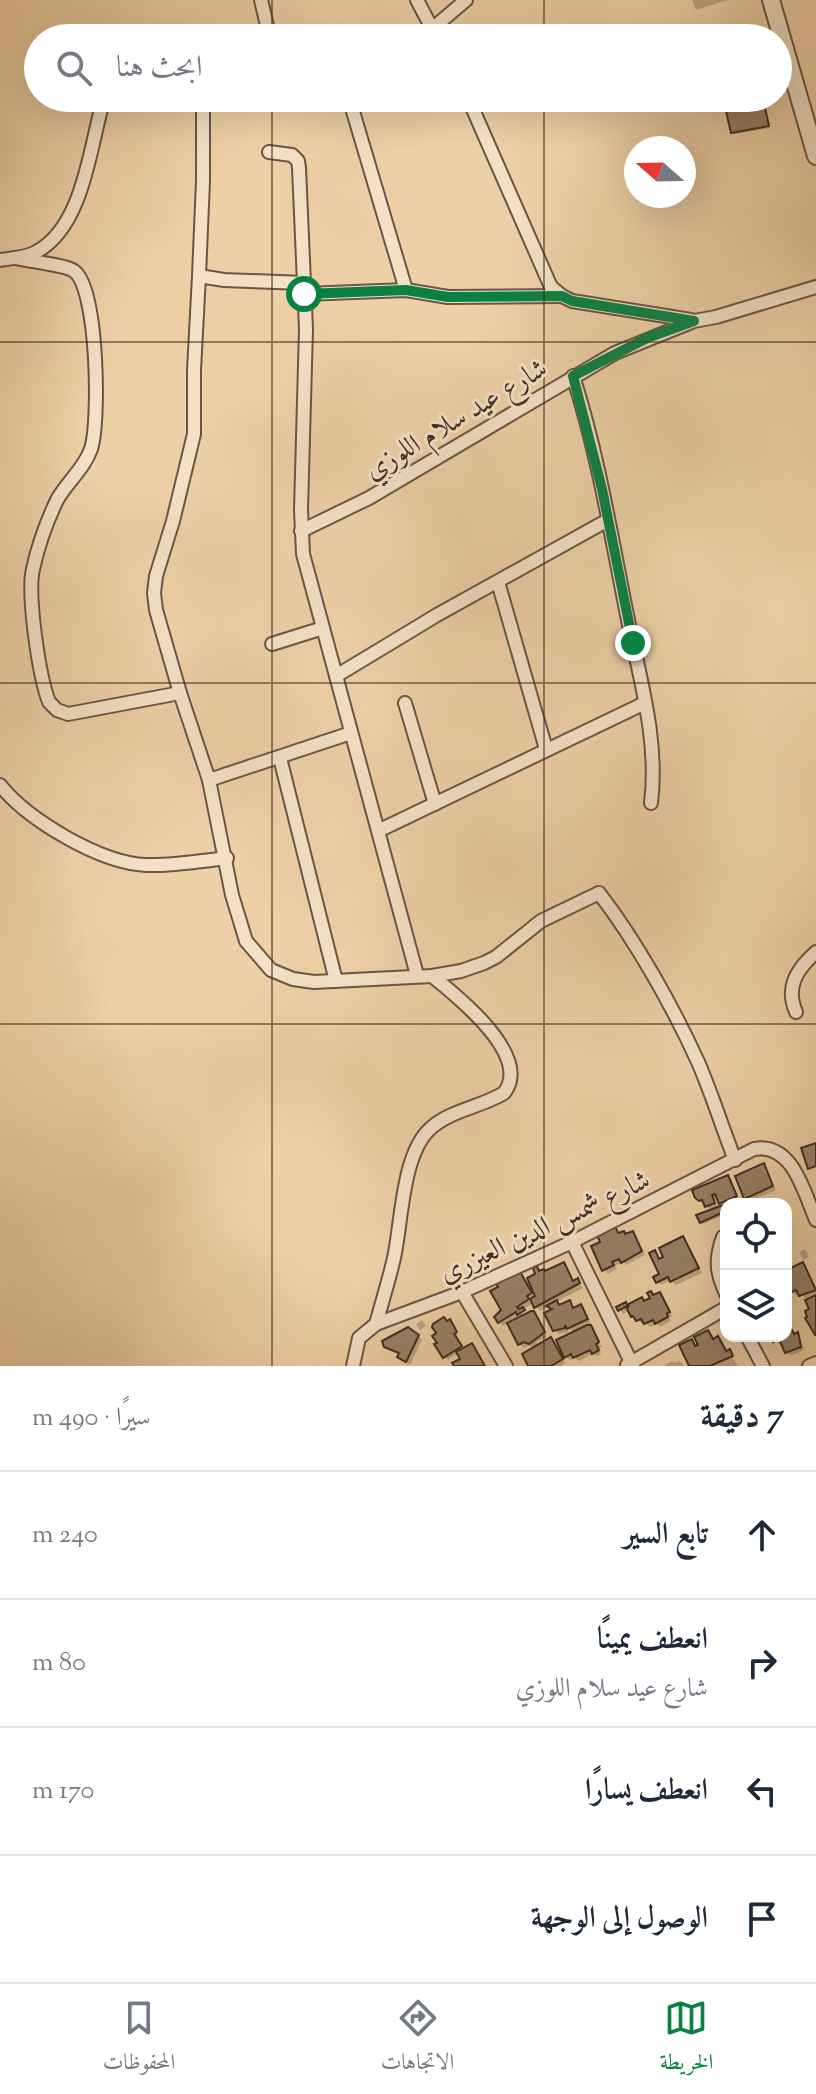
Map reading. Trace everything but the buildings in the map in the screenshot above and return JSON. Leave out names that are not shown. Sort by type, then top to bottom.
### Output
[{"type":"street","points":[[261,0],[267,24]]},
{"type":"street","points":[[417,0],[429,24]]},
{"type":"street","points":[[443,24],[466,0]]},
{"type":"street","points":[[771,0],[778,24]]},
{"type":"street","points":[[792,73],[816,156]]},
{"type":"street","points":[[0,260],[34,254],[63,226],[82,188],[101,112]]},
{"type":"street","points":[[203,112],[194,434],[188,466],[154,583],[156,610],[209,780],[238,919],[246,941],[271,970],[293,979],[336,981],[432,976],[484,963],[541,921],[599,893],[624,928],[681,1027],[735,1160]]},
{"type":"street","points":[[353,112],[406,290]]},
{"type":"street","points":[[475,112],[551,287],[572,301],[694,321]]},
{"type":"street","points":[[269,152],[289,154],[298,161],[306,389],[301,531],[307,570],[417,975]]},
{"type":"street","points":[[15,258],[74,271],[80,277],[93,326],[95,433],[85,462],[58,499],[47,524],[31,580],[36,633],[49,702],[57,710],[68,714],[180,693]]},
{"type":"street","points":[[199,276],[304,288],[406,290],[448,297],[562,296]]},
{"type":"street","name":"شارع عيد سلام اللوزي","points":[[301,531],[369,498],[573,376],[647,338],[694,321],[816,287]]},
{"type":"street","points":[[573,376],[588,425],[645,703],[653,769],[651,803]]},
{"type":"street","points":[[336,676],[437,615],[608,520]]},
{"type":"street","points":[[498,582],[546,749]]},
{"type":"street","points":[[272,644],[323,628]]},
{"type":"street","points":[[405,703],[435,804]]},
{"type":"street","points":[[380,830],[645,703]]},
{"type":"street","points":[[209,780],[351,733]]},
{"type":"street","points":[[280,758],[336,981]]},
{"type":"street","points":[[0,785],[27,812],[56,830],[119,860],[156,865],[227,858]]},
{"type":"street","points":[[796,1012],[792,998],[794,978],[816,952]]},
{"type":"street","points":[[353,1366],[359,1338],[376,1324],[394,1260],[409,1172],[417,1145],[424,1134],[441,1120],[504,1093],[511,1077],[488,1025],[432,976]]},
{"type":"street","name":"شارع شمس الدين العيزري","points":[[376,1324],[462,1292],[572,1242],[757,1148],[776,1152],[789,1162],[816,1220]]},
{"type":"street","points":[[572,1242],[630,1365],[720,1312]]},
{"type":"street","points":[[720,1247],[716,1260],[720,1274]]},
{"type":"street","points":[[462,1292],[506,1366]]},
{"type":"street","points":[[750,1342],[763,1366]]},
{"type":"street","points":[[809,1366],[816,1363]]},
{"type":"route","points":[[304,294],[406,290],[448,297],[562,296],[572,301],[694,321],[647,338],[573,376],[588,425],[633,643]]}]
